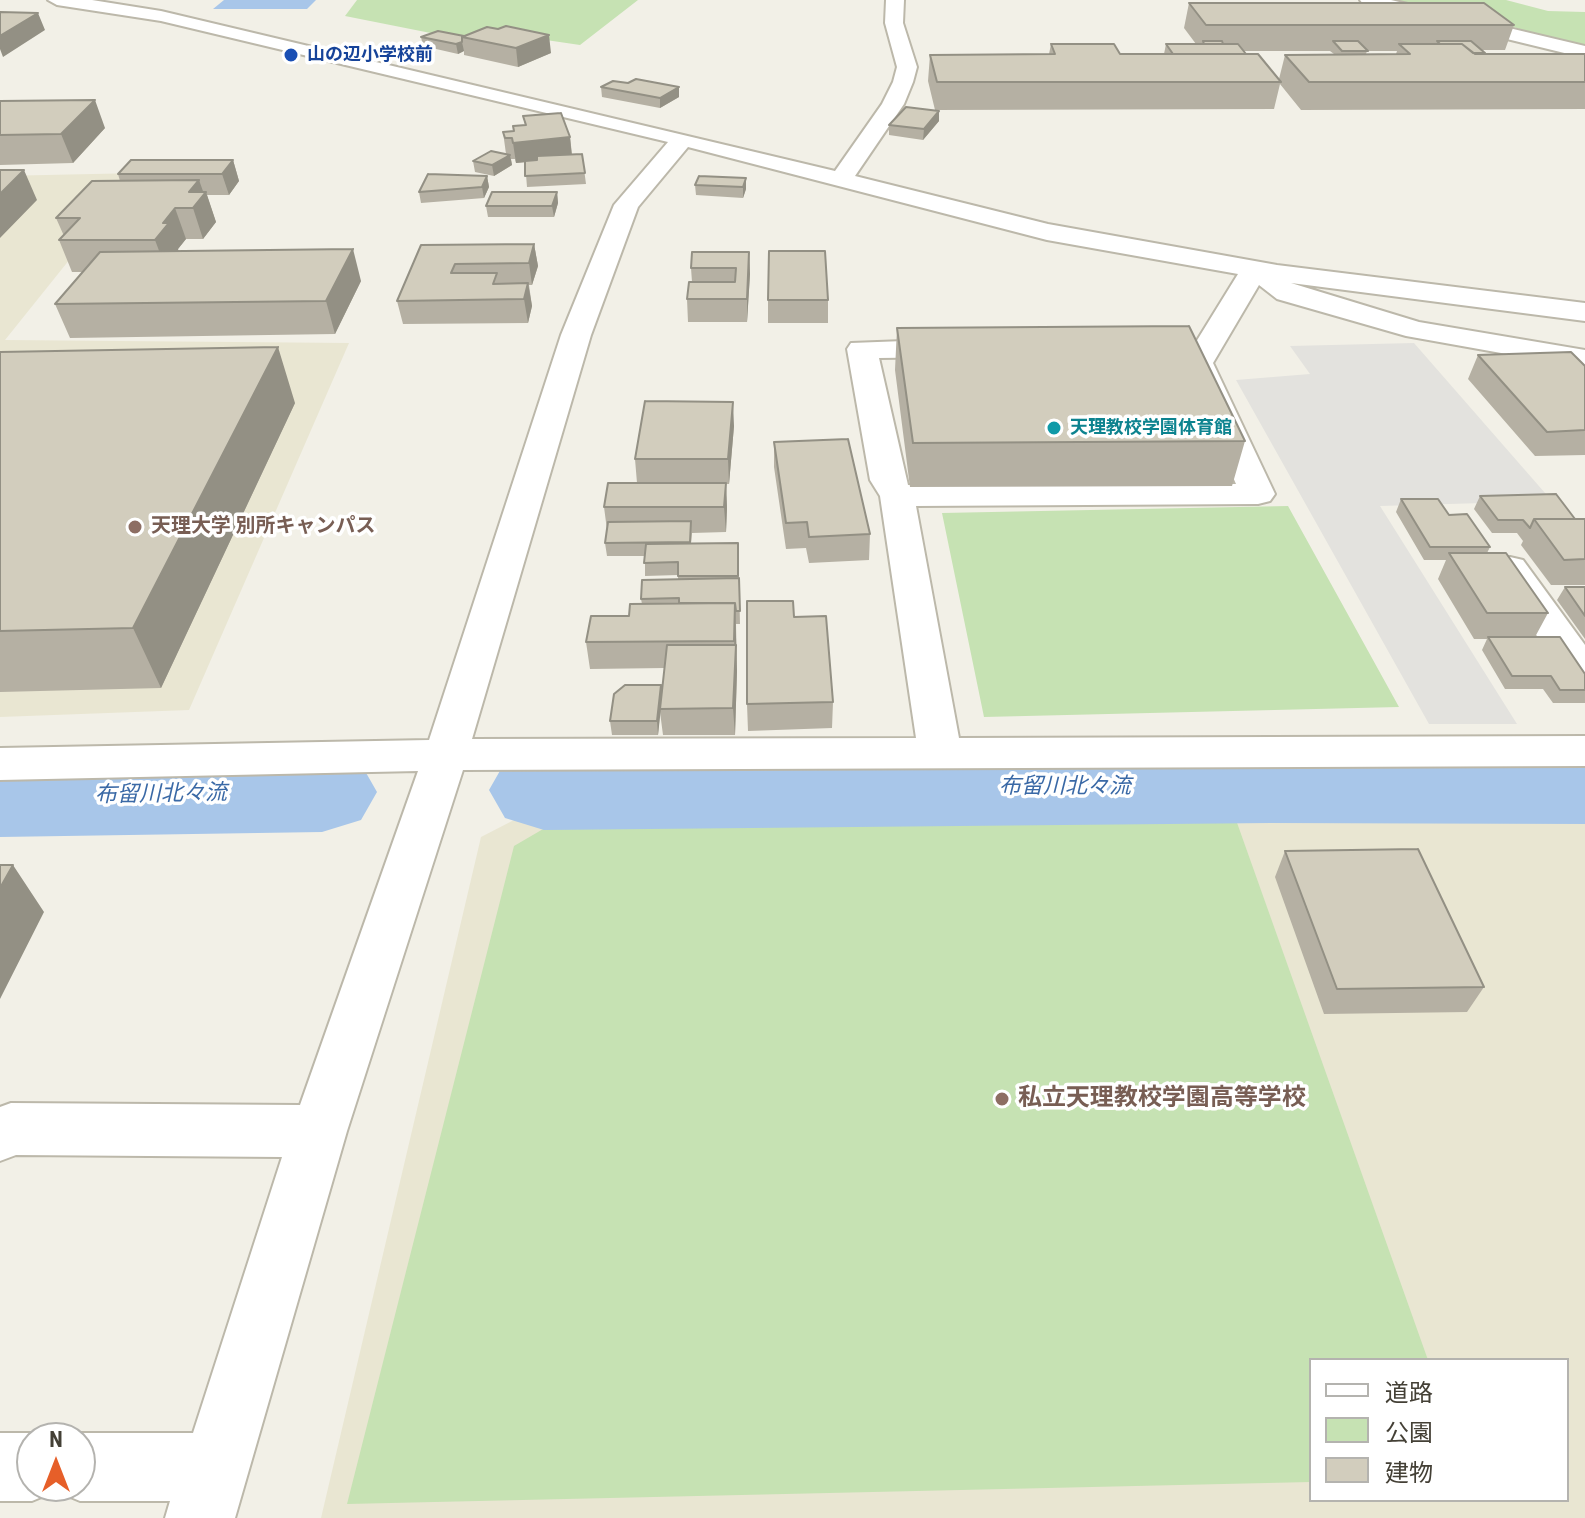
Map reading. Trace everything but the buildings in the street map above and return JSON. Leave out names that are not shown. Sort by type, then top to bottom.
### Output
[{"type":"street","points":[[57,0],[161,16],[683,139],[1047,232],[1255,269],[1585,312]]},
{"type":"street","points":[[842,178],[893,104],[903,82],[907,67],[894,23],[895,0]]},
{"type":"street","points":[[1369,0],[1585,52]]},
{"type":"street","points":[[96,1470],[208,1492],[319,1131],[442,766],[576,335],[626,205],[683,139]]},
{"type":"street","points":[[897,496],[1258,494],[1198,363],[1195,345],[1255,269]]},
{"type":"street","points":[[1255,269],[1287,293],[1416,330],[1585,359]]},
{"type":"street","points":[[940,753],[897,496],[887,480],[862,349],[989,347]]},
{"type":"street","points":[[1504,559],[1585,675]]},
{"type":"street","points":[[0,764],[442,766],[940,753],[1585,751]]},
{"type":"street","points":[[0,1135],[11,1129],[319,1131]]},
{"type":"shaded area","name":"天理大学 別所キャンパス","points":[[139,173],[5,340],[349,343],[189,710],[0,717],[0,176]]},
{"type":"shaded area","points":[[1414,343],[1552,501],[1380,506],[1517,724],[1429,724],[1236,380],[1310,374],[1290,346]]},
{"type":"shaded area","name":"私立天理教校学園高等学校","points":[[1283,796],[1585,798],[1585,1518],[321,1518],[481,837],[549,802]]},
{"type":"green space","points":[[357,0],[638,0],[580,45],[546,40],[486,44],[345,16]]},
{"type":"green space","points":[[1383,0],[1506,0],[1548,11],[1585,12],[1585,53],[1511,26]]},
{"type":"green space","points":[[1288,506],[1399,707],[984,717],[942,513]]},
{"type":"green space","name":"私立天理教校学園高等学校","points":[[1230,803],[1427,1358],[1309,1358],[1309,1482],[347,1504],[514,846],[562,818]]},
{"type":"water","points":[[224,0],[316,0],[307,9],[213,9]]},
{"type":"waterway","name":"布留川北々流","points":[[544,790],[1271,783],[1585,784]]},
{"type":"waterway","name":"布留川北々流","points":[[0,797],[322,792]]},
{"type":"place","name":"山の辺小学校前","points":[[291,55]]},
{"type":"place","name":"天理教校学園体育館","points":[[1054,428]]},
{"type":"place","name":"天理大学 別所キャンパス","points":[[135,527]]},
{"type":"place","name":"私立天理教校学園高等学校","points":[[1002,1099]]}]
